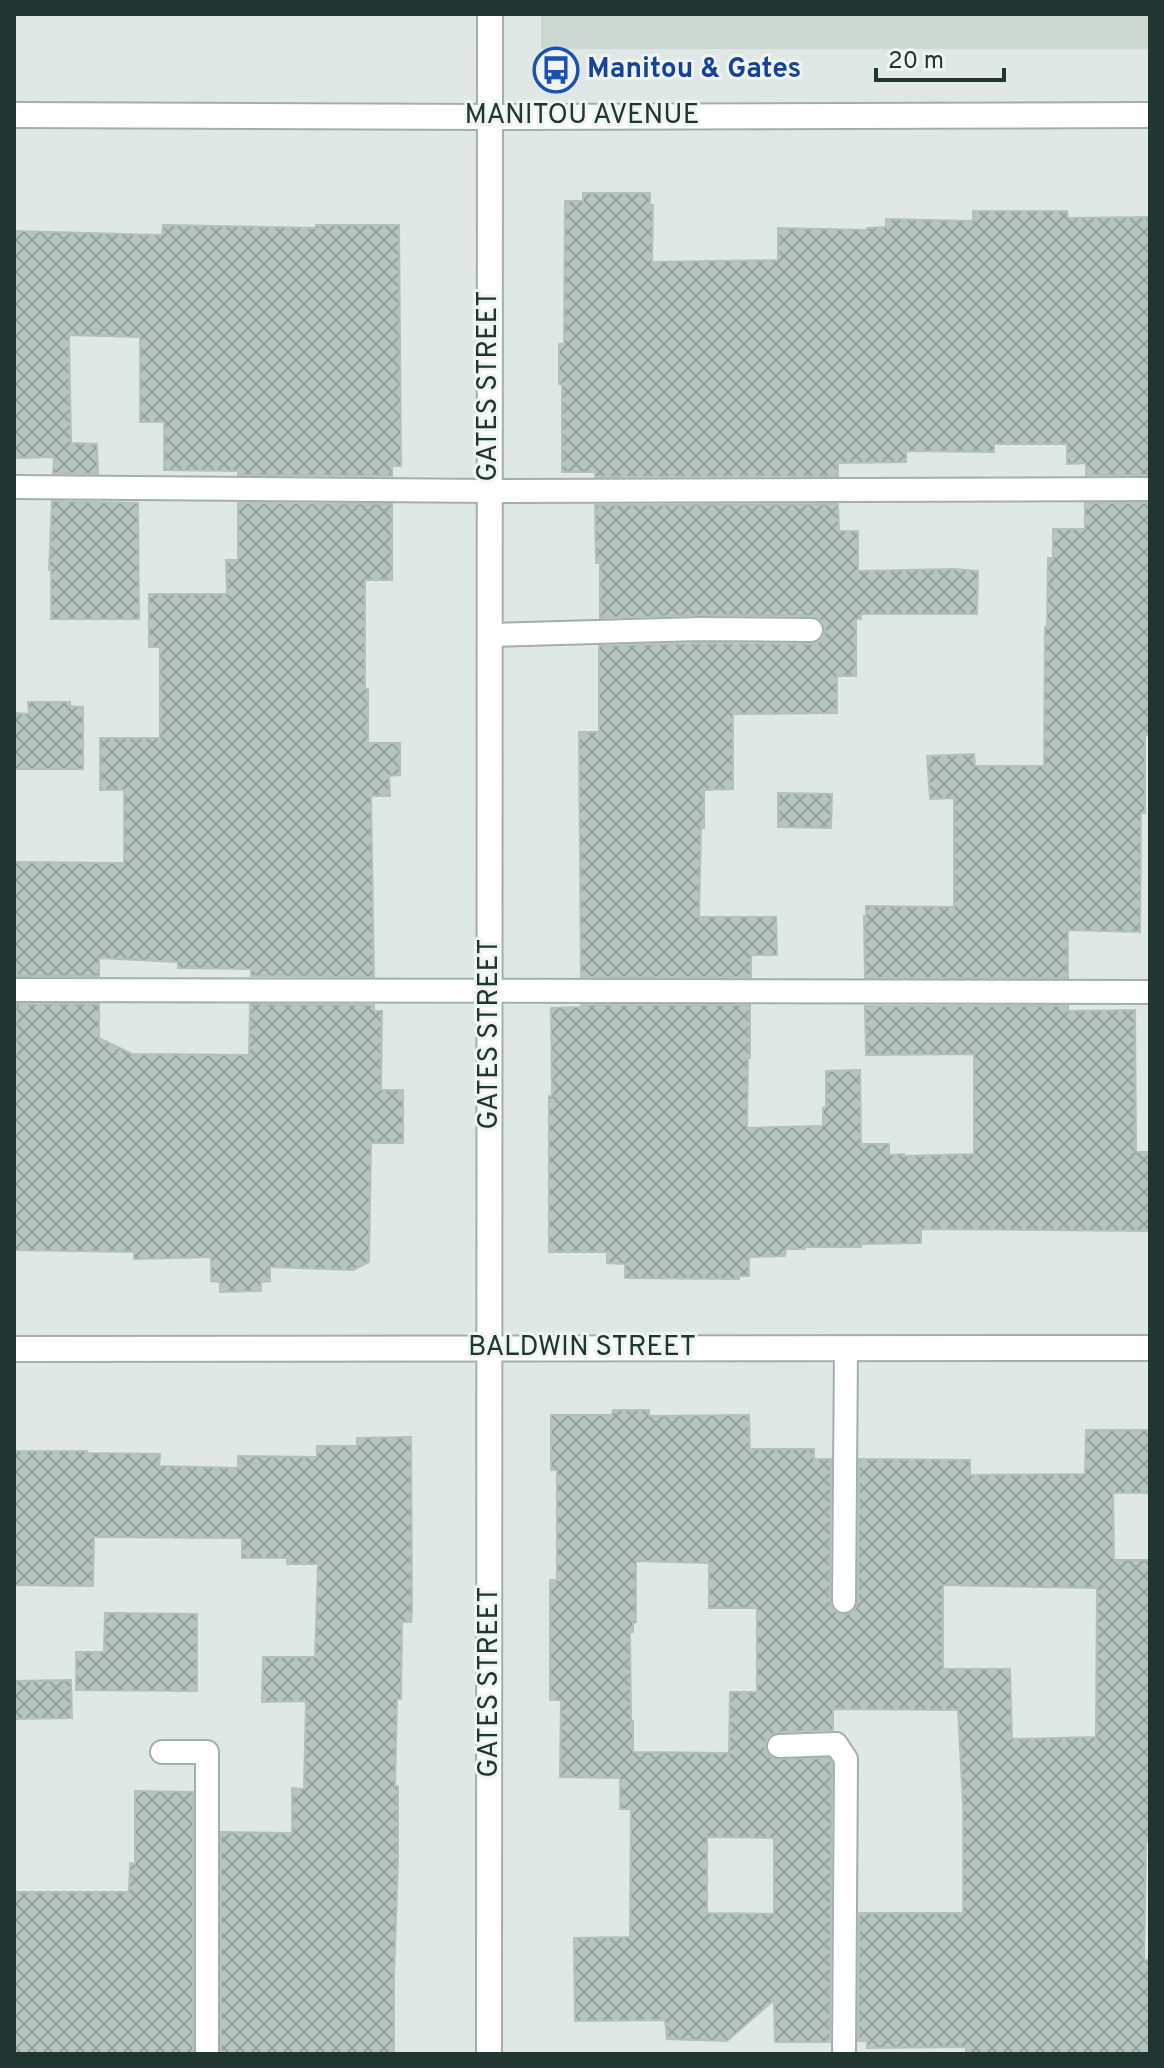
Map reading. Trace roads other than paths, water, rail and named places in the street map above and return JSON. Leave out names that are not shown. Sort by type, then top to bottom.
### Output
[{"type":"street","name":"GATES STREET","points":[[489,2054],[490,14]]},
{"type":"street","name":"MANITOU AVENUE","points":[[14,115],[1150,115]]},
{"type":"street","name":"BALDWIN STREET","points":[[14,1349],[1150,1348]]},
{"type":"lane","points":[[14,487],[489,491],[1150,489]]},
{"type":"lane","points":[[490,635],[700,629],[811,630]]},
{"type":"lane","points":[[14,990],[1150,992]]},
{"type":"lane","points":[[844,1601],[846,1348]]},
{"type":"lane","points":[[779,1746],[836,1744],[846,1759],[844,2054]]},
{"type":"lane","points":[[162,1752],[207,1752],[207,2054]]},
{"type":"place","name":"Manitou & Gates","points":[[556,70]]}]
